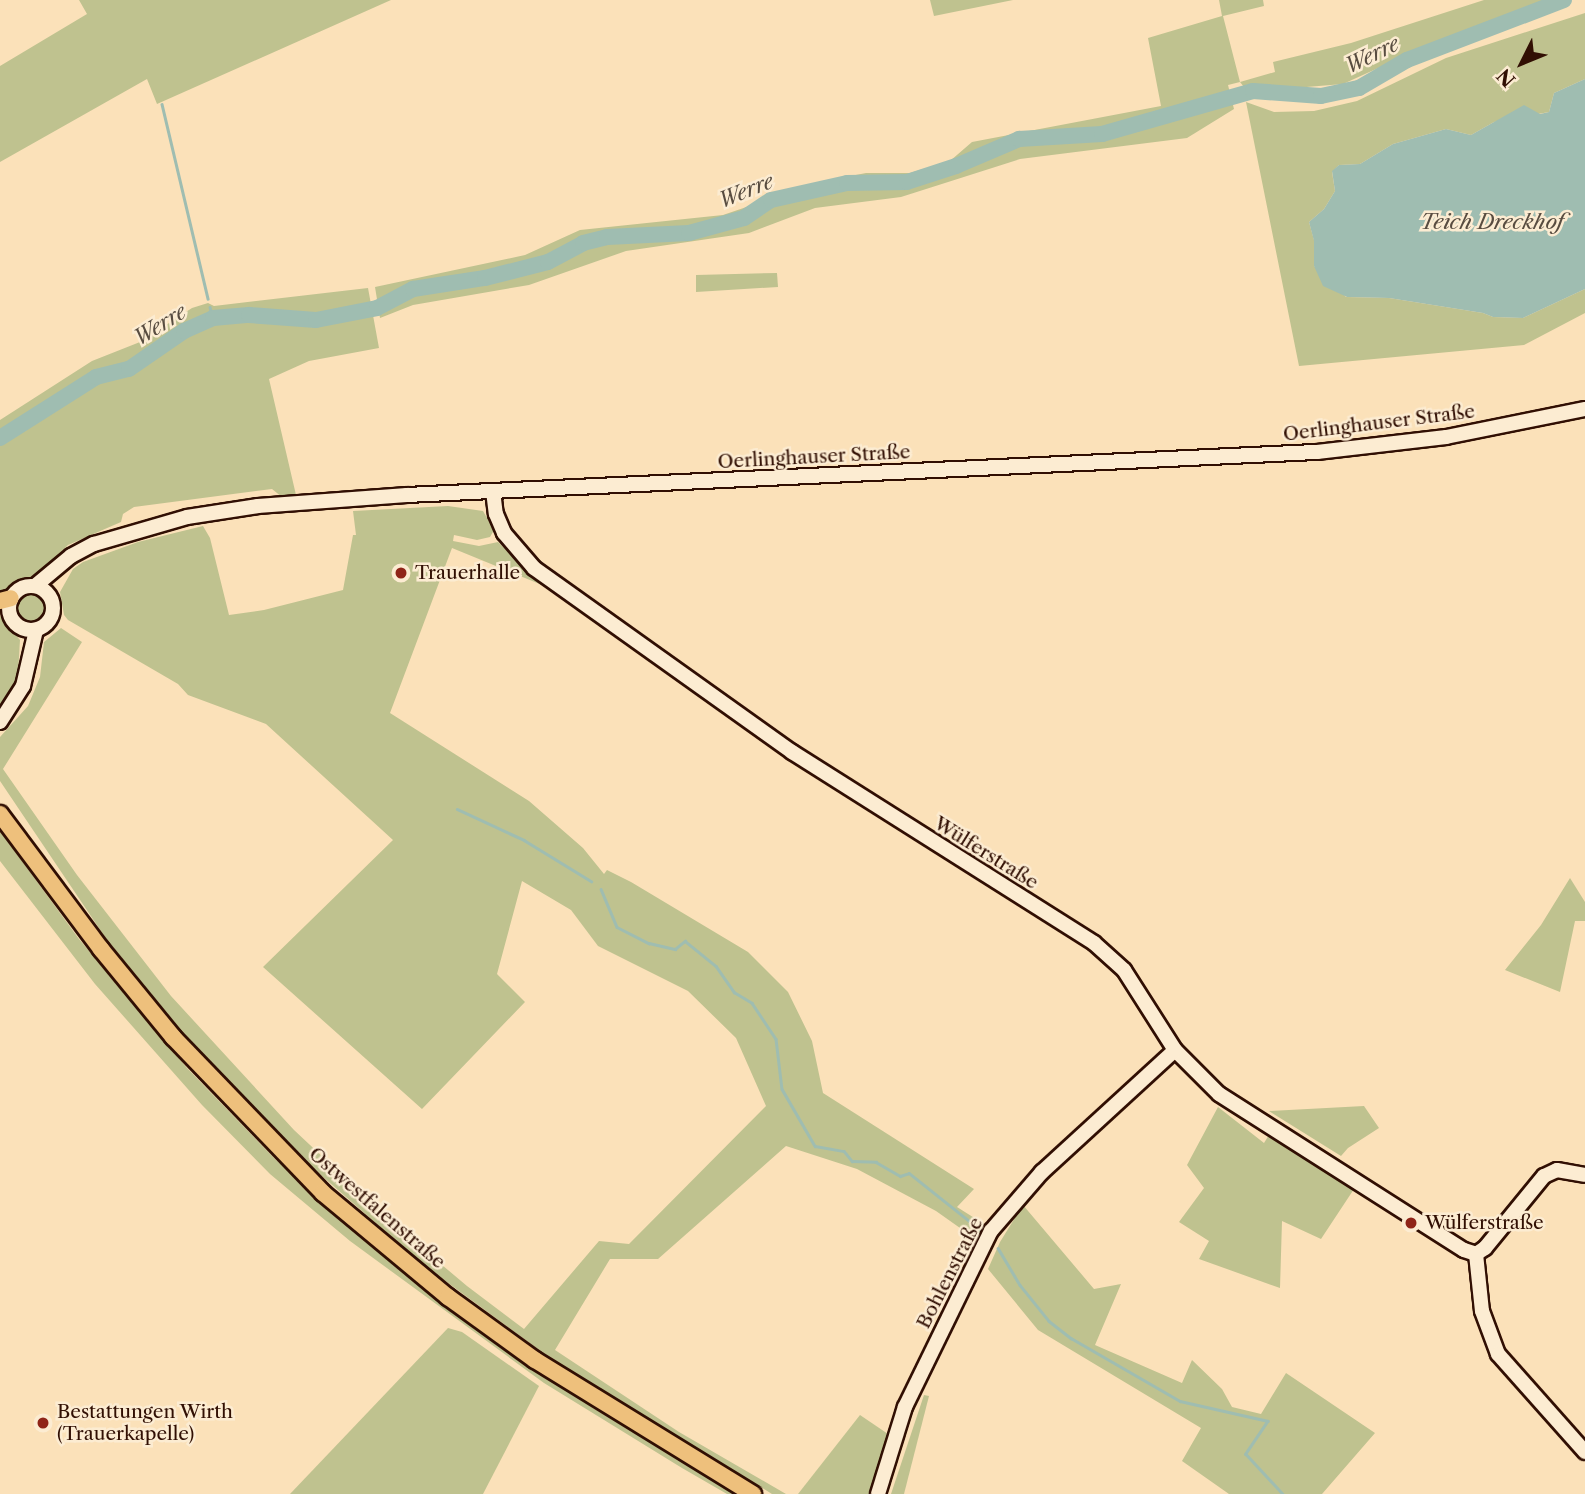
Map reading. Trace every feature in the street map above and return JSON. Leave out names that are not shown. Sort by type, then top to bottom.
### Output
[{"type":"main road","name":"Ostwestfalenstraße","points":[[0,803],[46,874]]},
{"type":"main road","name":"Ostwestfalenstraße","points":[[0,814],[101,949],[173,1037],[281,1152],[352,1218],[448,1297],[535,1360],[752,1494]]},
{"type":"street","name":"Oerlinghauser Straße","points":[[35,586],[71,556],[94,544],[206,513],[279,504],[493,491],[1317,452],[1446,437],[1585,409]]},
{"type":"street","name":"Wülferstraße","points":[[493,491],[496,514],[503,533],[534,568],[792,752],[1094,943],[1124,970],[1175,1050],[1195,1073],[1234,1104],[1464,1250],[1476,1254]]},
{"type":"street","points":[[29,629],[52,615],[50,596],[55,570]]},
{"type":"street","points":[[0,722],[23,685],[28,654],[29,629],[5,606],[18,590],[35,586],[50,596]]},
{"type":"street","name":"Bohlenstraße","points":[[878,1494],[905,1407],[991,1231],[1042,1172],[1175,1050]]},
{"type":"street","points":[[1585,1175],[1550,1172],[1476,1254],[1482,1311],[1498,1354],[1585,1452]]},
{"type":"green space","points":[[79,0],[391,0],[157,104],[147,79],[0,162],[0,66],[87,14]]},
{"type":"green space","points":[[930,0],[1013,0],[934,16]]},
{"type":"green space","points":[[1219,0],[1263,0],[1264,6],[1223,16],[1240,82],[1228,85],[1234,109],[1187,138],[1020,159],[901,197],[815,208],[749,233],[626,251],[529,285],[413,305],[380,318],[375,287],[525,255],[580,230],[723,215],[820,182],[866,173],[910,173],[950,161],[972,142],[1161,106],[1148,38],[1222,16]]},
{"type":"green space","points":[[1484,0],[1565,0],[1429,45],[1343,84],[1270,90],[1244,87],[1240,82],[1275,72],[1273,62],[1351,43]]},
{"type":"green space","points":[[1585,13],[1585,79],[1554,93],[1549,112],[1494,122],[1471,135],[1446,129],[1393,144],[1360,164],[1339,165],[1332,172],[1335,191],[1324,209],[1309,222],[1314,240],[1314,266],[1346,297],[1389,298],[1483,313],[1493,317],[1523,318],[1585,289],[1585,313],[1524,345],[1299,366],[1246,102],[1274,112],[1314,111],[1357,101],[1446,58]]},
{"type":"green space","points":[[777,273],[778,287],[696,292],[696,275]]},
{"type":"green space","points":[[368,288],[379,348],[309,361],[269,379],[296,495],[282,497],[272,489],[134,507],[123,514],[121,522],[68,545],[33,580],[20,582],[0,596],[0,420],[92,361],[140,342],[192,308],[208,303],[214,306]]},
{"type":"green space","points":[[448,506],[483,511],[494,530],[490,537],[477,540],[454,535],[453,541],[479,546],[498,542],[542,585],[452,548],[390,713],[529,801],[583,848],[604,874],[607,870],[631,882],[748,952],[788,992],[812,1041],[823,1093],[974,1189],[957,1207],[987,1226],[977,1240],[936,1211],[857,1169],[786,1146],[658,1259],[610,1259],[555,1350],[679,1432],[786,1494],[772,1494],[550,1358],[425,1266],[283,1142],[182,1034],[105,937],[0,781],[0,737],[28,706],[40,677],[44,642],[61,628],[82,642],[3,769],[77,875],[171,996],[294,1130],[404,1233],[524,1329],[599,1241],[629,1244],[766,1106],[736,1038],[688,991],[598,946],[571,910],[522,881],[497,974],[525,1002],[422,1109],[263,967],[393,840],[266,724],[188,695],[178,684],[68,620],[64,615],[60,592],[73,569],[83,562],[138,542],[203,526],[210,538],[229,615],[264,610],[343,590],[353,535],[356,535],[353,511]]},
{"type":"green space","points":[[31,592],[37,593],[45,601],[45,613],[37,621],[31,622],[25,621],[17,613],[16,607],[17,601],[25,593]]},
{"type":"green space","points":[[0,616],[20,640],[18,674],[8,699],[0,709]]},
{"type":"green space","points":[[0,831],[79,939],[187,1068],[276,1160],[440,1303],[593,1408],[736,1494],[727,1494],[682,1468],[544,1383],[350,1241],[270,1174],[202,1105],[95,984],[0,861]]},
{"type":"green space","points":[[1570,878],[1585,902],[1585,921],[1575,921],[1560,992],[1505,970],[1541,925]]},
{"type":"green space","points":[[1364,1106],[1379,1128],[1348,1148],[1341,1156],[1269,1111]]},
{"type":"green space","points":[[1218,1107],[1264,1143],[1269,1135],[1354,1189],[1321,1239],[1282,1221],[1280,1288],[1199,1259],[1209,1241],[1179,1222],[1204,1188],[1187,1165]]},
{"type":"green space","points":[[1023,1205],[1094,1289],[1121,1284],[1095,1345],[1182,1383],[1192,1360],[1222,1389],[1232,1407],[1261,1414],[1286,1373],[1375,1433],[1322,1494],[1229,1494],[1182,1461],[1201,1428],[1038,1330],[988,1269],[1000,1242]]},
{"type":"green space","points":[[448,1328],[462,1332],[539,1386],[483,1494],[290,1494]]},
{"type":"green space","points":[[924,1395],[929,1396],[904,1494],[891,1494]]},
{"type":"green space","points":[[860,1415],[888,1434],[871,1494],[798,1494]]},
{"type":"water","name":"Teich Dreckhof","points":[[1585,79],[1585,289],[1523,318],[1493,317],[1483,313],[1389,298],[1347,297],[1323,286],[1314,266],[1314,241],[1309,222],[1324,209],[1335,191],[1332,171],[1339,165],[1360,164],[1393,144],[1446,129],[1471,135],[1524,105],[1540,114],[1549,112],[1554,93]]},
{"type":"waterway","name":"Werre","points":[[0,438],[96,377],[129,369],[184,331],[213,318],[249,315],[316,320],[377,308],[413,289],[485,278],[548,262],[583,243],[607,237],[689,233],[744,218],[771,200],[847,183],[907,182],[956,166],[1019,139],[1102,134],[1253,91],[1321,96],[1359,88],[1407,60],[1564,0]]},
{"type":"waterway","points":[[162,104],[208,299]]},
{"type":"waterway","points":[[210,307],[213,318]]},
{"type":"waterway","points":[[457,809],[524,840],[591,881]]},
{"type":"waterway","points":[[601,889],[617,927],[649,943],[675,949],[685,941],[716,966],[734,992],[752,1003],[776,1039],[782,1089],[815,1146],[844,1151],[852,1161],[876,1162],[900,1176],[909,1173],[982,1231]]},
{"type":"waterway","points":[[998,1248],[1020,1285],[1049,1321],[1071,1338],[1180,1401],[1268,1421],[1246,1454],[1283,1494]]},
{"type":"place","name":"Trauerhalle","points":[[401,573]]},
{"type":"place","name":"Wülferstraße","points":[[1411,1223]]},
{"type":"place","name":"Bestattungen Wirth (Trauerkapelle)","points":[[43,1423]]}]
